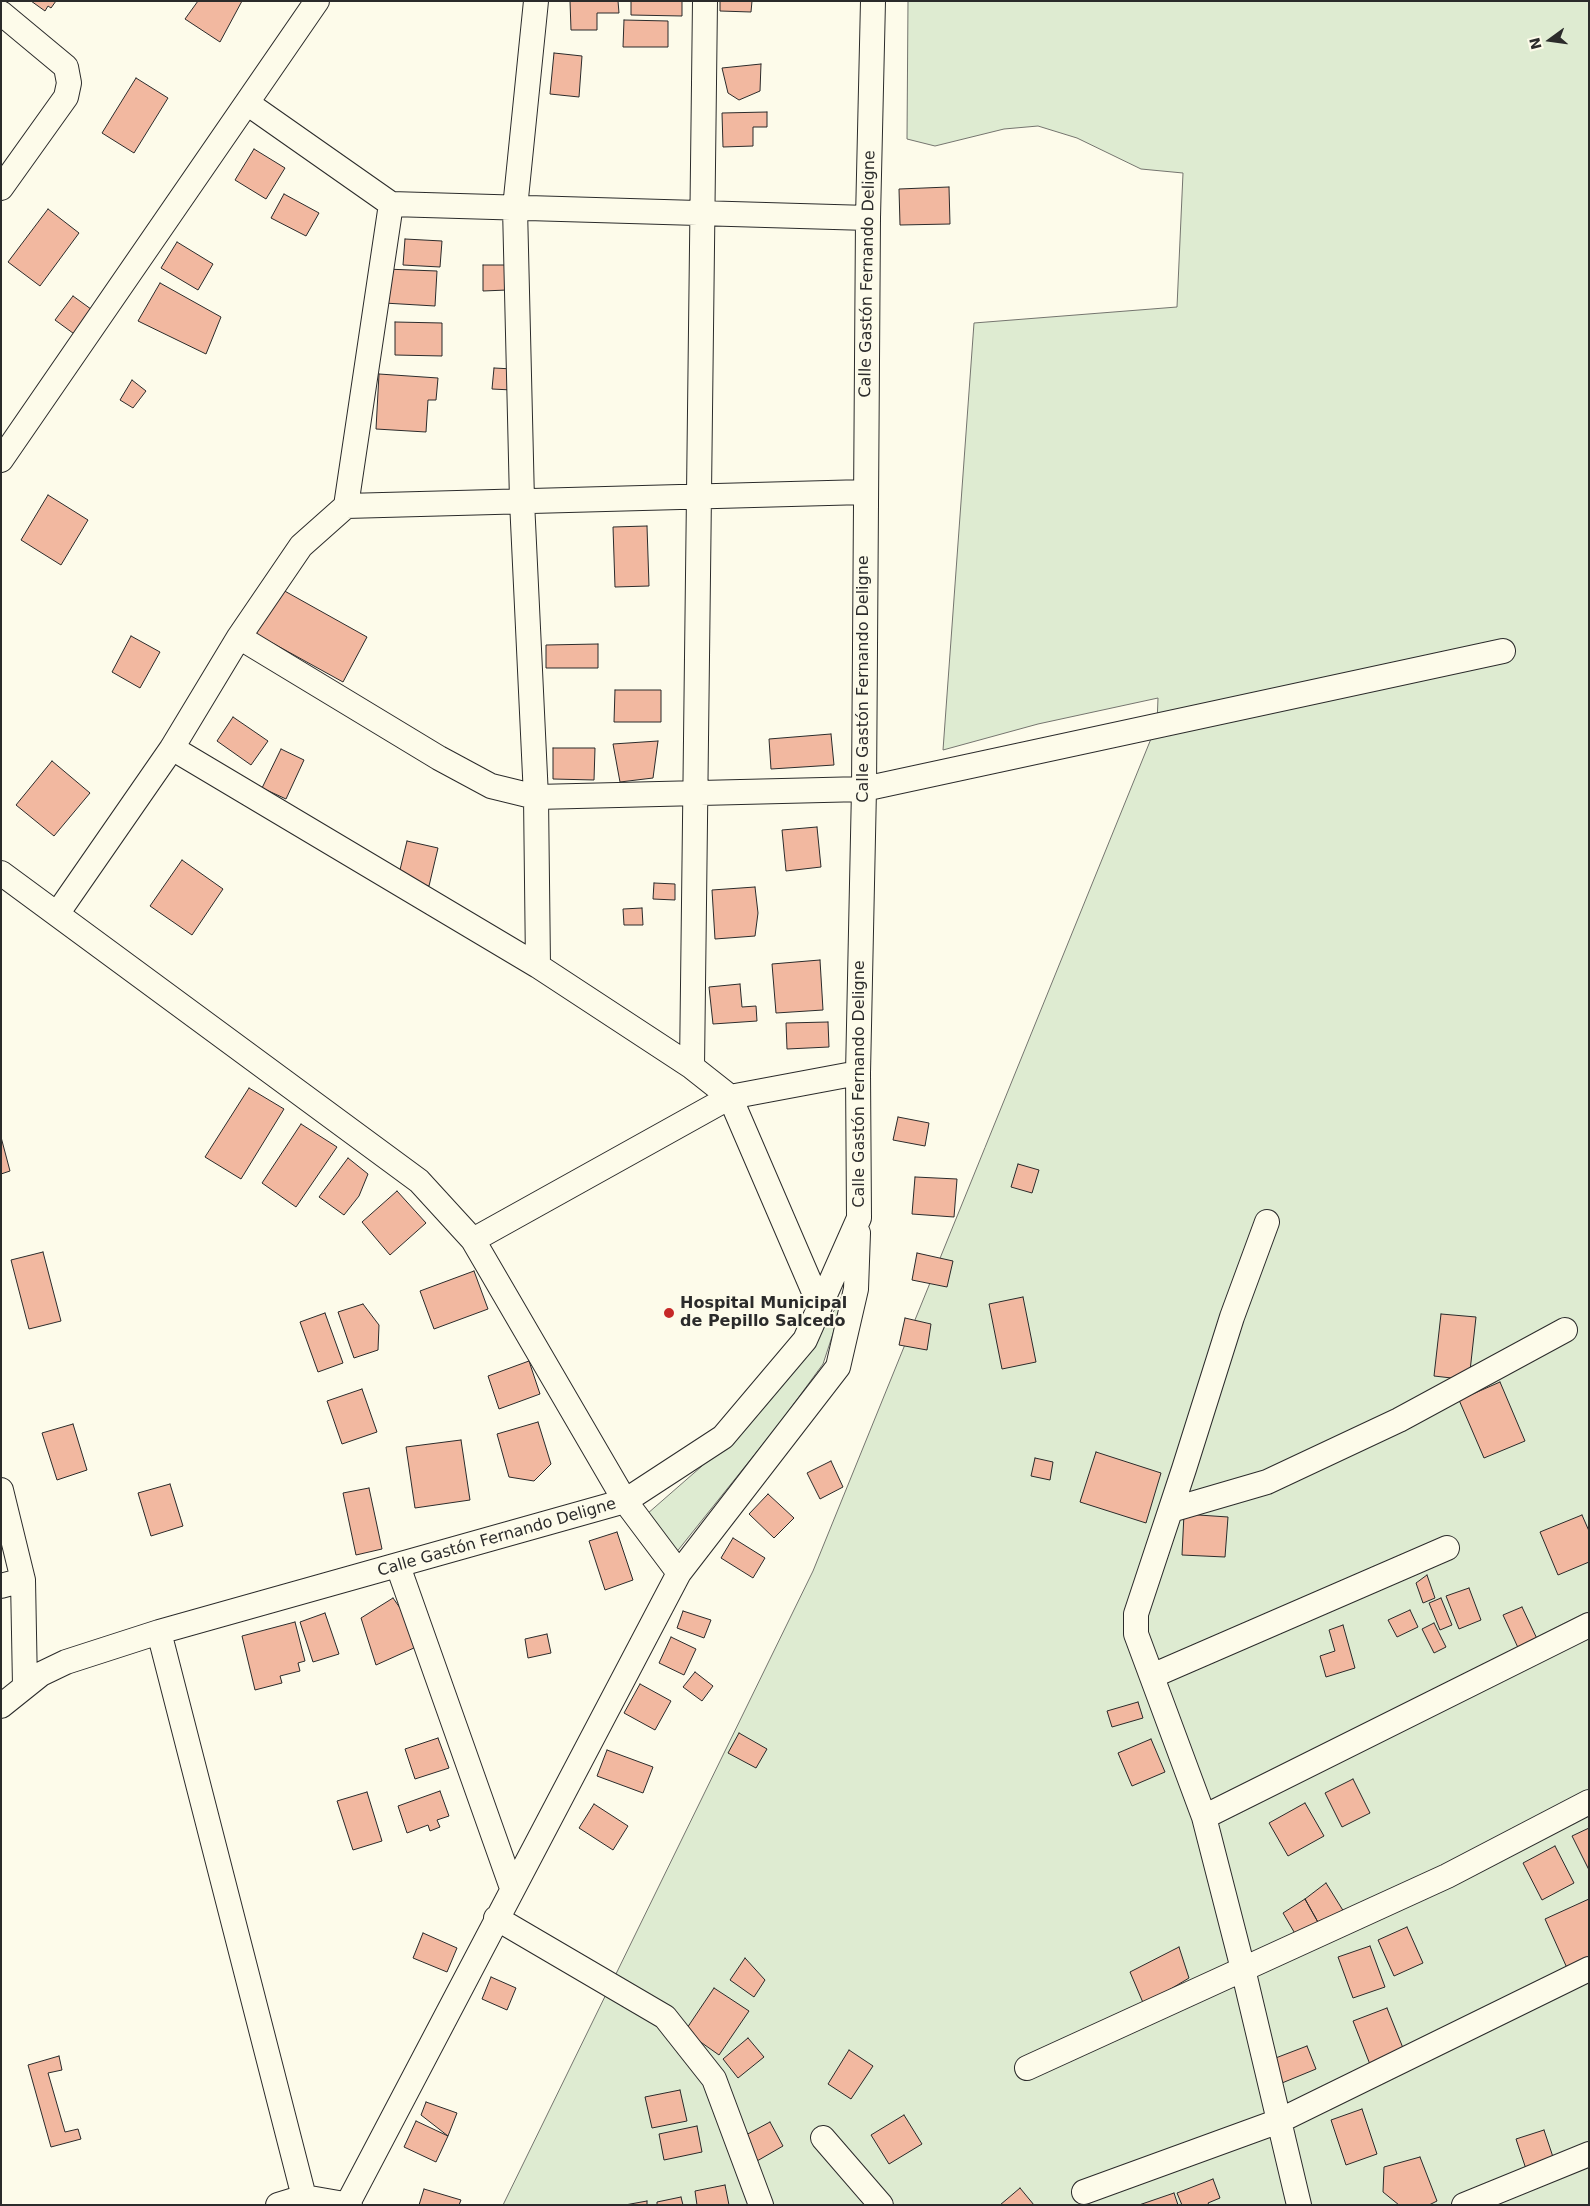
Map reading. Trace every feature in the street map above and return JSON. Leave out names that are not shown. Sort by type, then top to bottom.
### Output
[{"type":"street","points":[[1,460],[317,1]]},
{"type":"street","points":[[536,1],[516,208],[522,501],[536,797],[538,966]]},
{"type":"street","points":[[692,1067],[705,1]]},
{"type":"street","name":"Calle Gastón Fernando Deligne","points":[[1,1706],[41,1674],[66,1662],[159,1632],[625,1501],[723,1437],[805,1340],[859,1218],[858,1073],[864,789],[868,218],[873,1]]},
{"type":"street","points":[[1,13],[66,67],[69,84],[66,97],[1,188]]},
{"type":"street","points":[[247,103],[391,204],[868,218]]},
{"type":"street","points":[[57,914],[172,748],[239,637],[301,546],[346,506],[391,204]]},
{"type":"street","points":[[346,506],[865,492]]},
{"type":"street","points":[[239,637],[439,758],[491,786],[536,797],[864,789],[1503,651]]},
{"type":"street","points":[[172,748],[538,966],[692,1067],[730,1097],[820,1306]]},
{"type":"street","points":[[1,873],[419,1181],[473,1240],[625,1501],[679,1573]]},
{"type":"street","points":[[473,1240],[730,1097],[858,1073]]},
{"type":"street","points":[[278,2205],[304,2196],[348,2204],[496,1918],[679,1573],[838,1367],[856,1289],[859,1218]]},
{"type":"street","points":[[1267,1222],[1232,1317],[1136,1614],[1136,1634],[1204,1816],[1243,1968],[1299,2205]]},
{"type":"street","points":[[1171,1510],[1267,1482],[1399,1420],[1566,1330]]},
{"type":"street","points":[[1,1490],[25,1686]]},
{"type":"street","points":[[1152,1676],[1447,1548]]},
{"type":"street","points":[[398,1566],[512,1888]]},
{"type":"street","points":[[1204,1816],[1589,1626]]},
{"type":"street","points":[[159,1632],[304,2196]]},
{"type":"street","points":[[1027,2068],[1447,1876],[1589,1802]]},
{"type":"street","points":[[496,1918],[666,2017],[714,2079],[762,2205]]},
{"type":"street","points":[[1084,2192],[1279,2121],[1589,1969]]},
{"type":"street","points":[[823,2138],[881,2205]]},
{"type":"street","points":[[1464,2205],[1589,2154]]},
{"type":"green space","points":[[908,1],[1589,1],[1589,2205],[503,2205],[813,1571],[1157,724],[1158,698],[1038,724],[943,750],[974,323],[1177,307],[1183,173],[1141,169],[1077,138],[1038,126],[1004,129],[935,146],[907,139]]},
{"type":"green space","points":[[847,1291],[823,1364],[779,1424],[675,1554],[647,1514],[702,1466],[793,1373]]},
{"type":"building","points":[[31,1],[56,1],[51,8],[48,6],[45,11]]},
{"type":"building","points":[[198,1],[242,1],[220,42],[185,19]]},
{"type":"building","points":[[570,1],[618,1],[619,13],[597,13],[597,30],[571,30]]},
{"type":"building","points":[[631,1],[682,1],[682,16],[631,15]]},
{"type":"building","points":[[720,1],[752,1],[751,12],[720,11]]},
{"type":"building","points":[[624,20],[668,21],[668,47],[623,47]]},
{"type":"building","points":[[554,53],[582,56],[579,97],[550,94]]},
{"type":"building","points":[[761,64],[760,91],[739,100],[728,93],[722,68]]},
{"type":"building","points":[[136,78],[168,98],[134,153],[102,133]]},
{"type":"building","points":[[767,112],[767,127],[753,127],[753,146],[723,147],[722,113]]},
{"type":"building","points":[[254,149],[285,168],[266,199],[235,180]]},
{"type":"building","points":[[949,187],[950,224],[900,225],[899,189]]},
{"type":"building","points":[[284,194],[319,213],[306,236],[271,218]]},
{"type":"building","points":[[48,209],[79,233],[40,286],[8,262]]},
{"type":"building","points":[[405,239],[442,241],[440,267],[403,265]]},
{"type":"building","points":[[177,242],[213,264],[198,290],[161,268]]},
{"type":"building","points":[[483,265],[506,265],[507,290],[483,291]]},
{"type":"building","points":[[385,269],[437,271],[435,306],[384,303]]},
{"type":"building","points":[[160,283],[221,317],[206,354],[138,321]]},
{"type":"building","points":[[73,296],[95,312],[77,336],[55,320]]},
{"type":"building","points":[[395,322],[442,323],[442,356],[395,355]]},
{"type":"building","points":[[494,368],[513,369],[512,390],[492,389]]},
{"type":"building","points":[[379,374],[438,378],[436,400],[428,400],[426,432],[376,429]]},
{"type":"building","points":[[132,380],[146,391],[133,408],[120,400]]},
{"type":"building","points":[[48,495],[88,520],[61,565],[21,540]]},
{"type":"building","points":[[647,526],[649,586],[615,587],[613,527]]},
{"type":"building","points":[[281,589],[367,637],[343,682],[256,634]]},
{"type":"building","points":[[131,636],[160,652],[140,688],[112,672]]},
{"type":"building","points":[[598,644],[598,668],[546,668],[546,645]]},
{"type":"building","points":[[615,690],[661,690],[661,722],[614,722]]},
{"type":"building","points":[[233,717],[268,741],[251,765],[217,741]]},
{"type":"building","points":[[831,734],[834,765],[771,769],[769,739]]},
{"type":"building","points":[[658,741],[653,778],[620,782],[613,744]]},
{"type":"building","points":[[553,748],[595,748],[594,780],[553,779]]},
{"type":"building","points":[[281,749],[304,760],[286,799],[262,788]]},
{"type":"building","points":[[52,761],[90,793],[54,836],[16,805]]},
{"type":"building","points":[[817,827],[821,867],[786,871],[782,830]]},
{"type":"building","points":[[407,841],[438,848],[429,886],[398,878]]},
{"type":"building","points":[[182,860],[223,889],[192,935],[150,906]]},
{"type":"building","points":[[654,883],[675,884],[675,900],[653,899]]},
{"type":"building","points":[[755,887],[758,913],[755,936],[715,939],[712,890]]},
{"type":"building","points":[[642,908],[643,925],[624,925],[623,909]]},
{"type":"building","points":[[820,960],[823,1010],[776,1013],[772,964]]},
{"type":"building","points":[[740,984],[742,1007],[756,1006],[757,1021],[713,1024],[709,987]]},
{"type":"building","points":[[828,1022],[829,1047],[787,1049],[786,1023]]},
{"type":"building","points":[[249,1088],[284,1109],[241,1179],[205,1157]]},
{"type":"building","points":[[898,1117],[929,1123],[925,1146],[893,1140]]},
{"type":"building","points":[[301,1124],[337,1147],[296,1207],[262,1183]]},
{"type":"building","points":[[1,1137],[10,1171],[1,1174]]},
{"type":"building","points":[[348,1158],[368,1174],[359,1196],[344,1215],[319,1197]]},
{"type":"building","points":[[1018,1164],[1039,1170],[1032,1193],[1011,1187]]},
{"type":"building","points":[[915,1177],[957,1179],[954,1217],[912,1214]]},
{"type":"building","points":[[397,1191],[426,1223],[390,1255],[362,1222]]},
{"type":"building","points":[[43,1252],[61,1321],[29,1329],[11,1260]]},
{"type":"building","points":[[917,1253],[953,1261],[947,1287],[912,1280]]},
{"type":"building","points":[[474,1271],[488,1309],[434,1329],[420,1291]]},
{"type":"building","points":[[1023,1297],[1036,1362],[1002,1369],[989,1304]]},
{"type":"building","points":[[363,1304],[379,1325],[378,1350],[354,1358],[338,1312]]},
{"type":"building","points":[[325,1313],[343,1363],[318,1372],[300,1322]]},
{"type":"building","points":[[1441,1314],[1476,1317],[1469,1380],[1434,1376]]},
{"type":"building","points":[[905,1318],[931,1324],[927,1350],[899,1345]]},
{"type":"building","points":[[529,1361],[540,1394],[499,1409],[488,1376]]},
{"type":"building","points":[[1500,1382],[1525,1441],[1484,1458],[1459,1400]]},
{"type":"building","points":[[362,1389],[377,1432],[342,1444],[327,1401]]},
{"type":"building","points":[[538,1422],[551,1464],[534,1481],[509,1477],[497,1434]]},
{"type":"building","points":[[73,1424],[87,1470],[57,1480],[42,1433]]},
{"type":"building","points":[[461,1440],[470,1500],[415,1508],[406,1447]]},
{"type":"building","points":[[1096,1452],[1161,1473],[1146,1523],[1080,1502]]},
{"type":"building","points":[[1035,1458],[1053,1462],[1050,1480],[1031,1476]]},
{"type":"building","points":[[831,1461],[843,1487],[820,1499],[807,1473]]},
{"type":"building","points":[[170,1484],[183,1526],[151,1536],[138,1493]]},
{"type":"building","points":[[369,1488],[382,1549],[356,1555],[343,1493]]},
{"type":"building","points":[[768,1494],[794,1518],[774,1538],[749,1514]]},
{"type":"building","points":[[1184,1514],[1228,1517],[1225,1557],[1182,1555]]},
{"type":"building","points":[[1582,1515],[1589,1531],[1589,1562],[1558,1575],[1540,1532]]},
{"type":"building","points":[[617,1532],[633,1580],[605,1590],[589,1541]]},
{"type":"building","points":[[733,1538],[765,1558],[753,1578],[721,1558]]},
{"type":"building","points":[[1427,1575],[1435,1598],[1423,1603],[1416,1583]]},
{"type":"building","points":[[1469,1588],[1481,1620],[1459,1629],[1446,1596]]},
{"type":"building","points":[[393,1598],[425,1643],[376,1665],[361,1618]]},
{"type":"building","points":[[1441,1598],[1452,1625],[1440,1630],[1429,1603]]},
{"type":"building","points":[[1522,1607],[1539,1643],[1520,1652],[1503,1615]]},
{"type":"building","points":[[1410,1610],[1418,1627],[1397,1637],[1388,1620]]},
{"type":"building","points":[[683,1611],[711,1620],[704,1638],[677,1628]]},
{"type":"building","points":[[325,1613],[339,1654],[313,1662],[300,1622]]},
{"type":"building","points":[[295,1622],[305,1661],[298,1663],[300,1671],[280,1676],[282,1683],[255,1690],[242,1636]]},
{"type":"building","points":[[1434,1623],[1446,1647],[1434,1653],[1422,1629]]},
{"type":"building","points":[[1343,1625],[1355,1668],[1326,1677],[1320,1656],[1335,1651],[1329,1630]]},
{"type":"building","points":[[547,1634],[551,1653],[528,1658],[525,1639]]},
{"type":"building","points":[[671,1637],[696,1649],[684,1675],[659,1663]]},
{"type":"building","points":[[695,1672],[713,1686],[702,1701],[683,1687]]},
{"type":"building","points":[[640,1684],[671,1701],[655,1730],[624,1713]]},
{"type":"building","points":[[1138,1702],[1143,1718],[1112,1727],[1107,1711]]},
{"type":"building","points":[[739,1733],[767,1749],[756,1768],[728,1753]]},
{"type":"building","points":[[438,1738],[449,1768],[415,1779],[405,1749]]},
{"type":"building","points":[[1151,1739],[1165,1772],[1132,1786],[1118,1753]]},
{"type":"building","points":[[607,1750],[653,1767],[643,1793],[597,1776]]},
{"type":"building","points":[[1353,1779],[1370,1813],[1342,1827],[1325,1793]]},
{"type":"building","points":[[440,1791],[449,1816],[437,1820],[440,1827],[430,1831],[428,1825],[407,1833],[398,1806]]},
{"type":"building","points":[[367,1792],[382,1841],[353,1850],[337,1801]]},
{"type":"building","points":[[1305,1803],[1324,1836],[1288,1856],[1269,1823]]},
{"type":"building","points":[[594,1804],[628,1826],[613,1850],[579,1828]]},
{"type":"building","points":[[1589,1828],[1589,1870],[1572,1836]]},
{"type":"building","points":[[1555,1846],[1574,1883],[1542,1900],[1523,1863]]},
{"type":"building","points":[[1326,1883],[1344,1912],[1319,1924],[1305,1899]]},
{"type":"building","points":[[1305,1899],[1319,1924],[1297,1937],[1283,1913]]},
{"type":"building","points":[[1589,1899],[1589,1958],[1567,1968],[1545,1919]]},
{"type":"building","points":[[1407,1927],[1423,1963],[1394,1976],[1378,1940]]},
{"type":"building","points":[[423,1933],[457,1948],[447,1972],[413,1958]]},
{"type":"building","points":[[1370,1946],[1385,1987],[1353,1998],[1338,1957]]},
{"type":"building","points":[[1179,1947],[1189,1978],[1144,2005],[1130,1972]]},
{"type":"building","points":[[745,1958],[765,1980],[754,1997],[730,1980]]},
{"type":"building","points":[[491,1977],[516,1988],[507,2010],[482,1999]]},
{"type":"building","points":[[714,1988],[749,2011],[719,2055],[685,2031]]},
{"type":"building","points":[[1387,2008],[1405,2053],[1371,2067],[1353,2021]]},
{"type":"building","points":[[748,2038],[764,2057],[738,2078],[723,2059]]},
{"type":"building","points":[[1307,2046],[1316,2069],[1282,2083],[1273,2059]]},
{"type":"building","points":[[849,2050],[873,2066],[851,2099],[828,2084]]},
{"type":"building","points":[[59,2056],[62,2070],[48,2073],[65,2132],[78,2129],[81,2139],[51,2147],[28,2065]]},
{"type":"building","points":[[680,2090],[687,2121],[652,2128],[645,2097]]},
{"type":"building","points":[[426,2102],[457,2113],[448,2136],[421,2115]]},
{"type":"building","points":[[1362,2109],[1377,2154],[1346,2165],[1331,2120]]},
{"type":"building","points":[[904,2115],[922,2144],[889,2164],[871,2135]]},
{"type":"building","points":[[416,2121],[448,2136],[436,2162],[404,2147]]},
{"type":"building","points":[[770,2122],[783,2146],[757,2161],[744,2136]]},
{"type":"building","points":[[697,2126],[702,2152],[664,2160],[659,2134]]},
{"type":"building","points":[[1544,2130],[1555,2163],[1527,2172],[1516,2139]]},
{"type":"building","points":[[1420,2157],[1437,2201],[1429,2205],[1399,2205],[1383,2192],[1384,2167]]},
{"type":"building","points":[[1213,2179],[1220,2198],[1208,2203],[1209,2205],[1182,2205],[1177,2193]]},
{"type":"building","points":[[725,2185],[729,2205],[697,2205],[695,2191]]},
{"type":"building","points":[[1020,2188],[1034,2205],[1000,2205]]},
{"type":"building","points":[[424,2189],[461,2200],[459,2205],[419,2205]]},
{"type":"building","points":[[1174,2193],[1178,2205],[1139,2205]]},
{"type":"building","points":[[681,2197],[683,2205],[657,2205],[657,2202]]},
{"type":"building","points":[[647,2201],[647,2205],[625,2205]]},
{"type":"place","name":"Hospital Municipal de Pepillo Salcedo","points":[[669,1313]]}]
